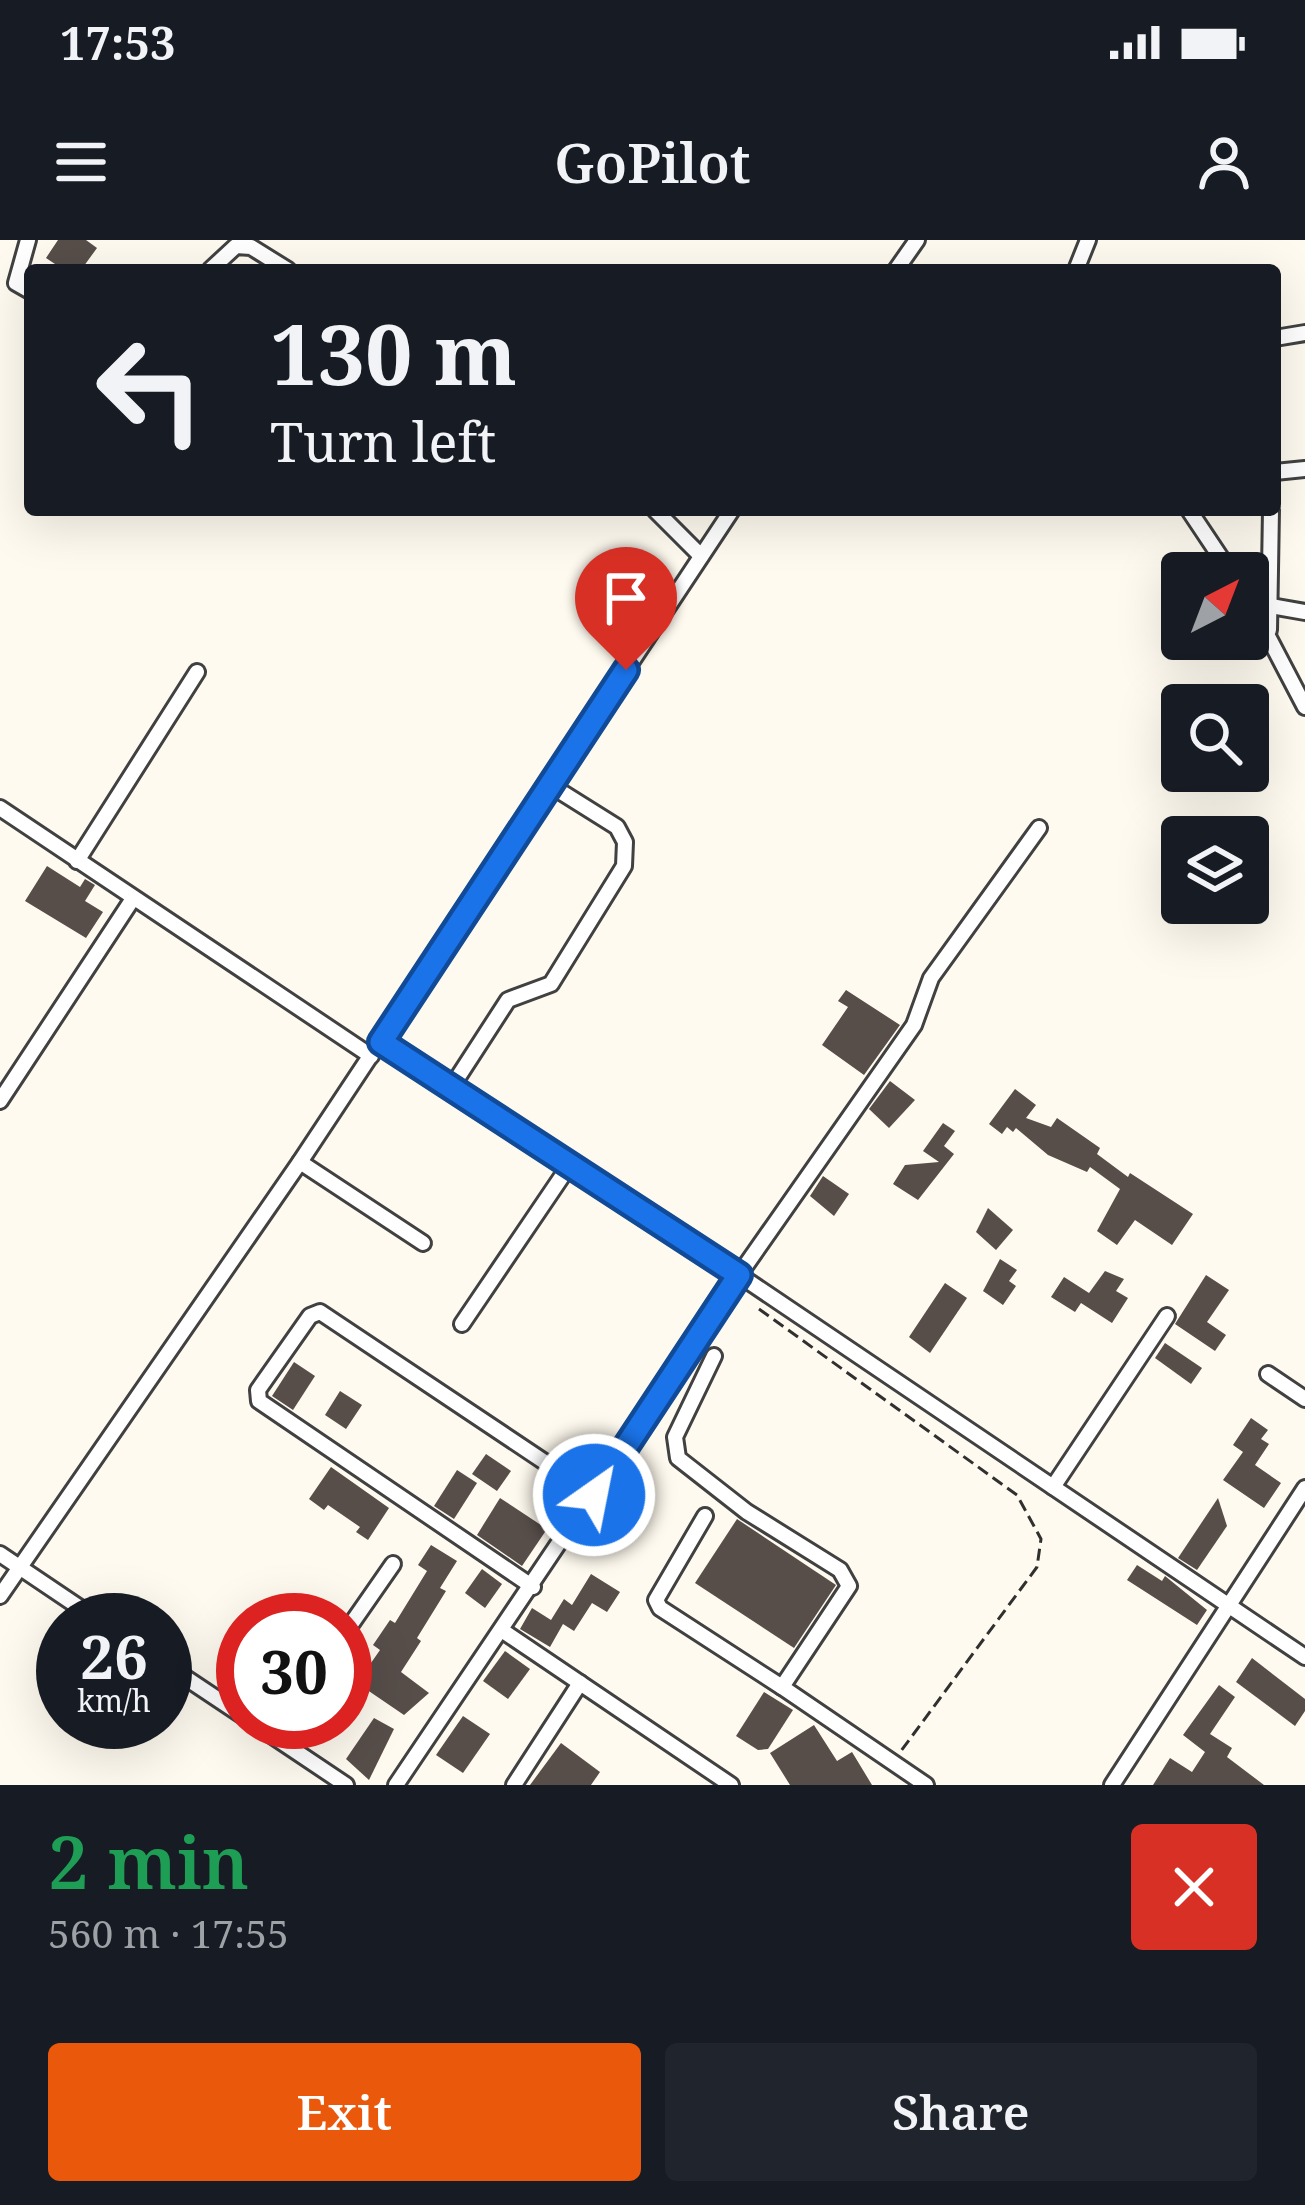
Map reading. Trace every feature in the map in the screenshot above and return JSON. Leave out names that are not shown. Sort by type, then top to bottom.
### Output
[{"type":"street","points":[[24,288],[16,283],[16,274],[28,240]]},
{"type":"street","points":[[216,264],[236,246],[251,247],[278,264]]},
{"type":"street","points":[[661,516],[700,556]]},
{"type":"street","points":[[0,1596],[301,1162],[728,516]]},
{"type":"street","points":[[1194,516],[1217,552]]},
{"type":"street","points":[[1271,516],[1269,630],[1305,707]]},
{"type":"street","points":[[1271,606],[1305,612]]},
{"type":"street","points":[[77,861],[197,672]]},
{"type":"street","points":[[451,1088],[508,1000],[551,984],[624,866],[625,842],[617,827],[550,784]]},
{"type":"street","points":[[0,808],[371,1056]]},
{"type":"street","points":[[397,1785],[739,1275],[914,1024],[931,978],[1039,828]]},
{"type":"street","points":[[0,1101],[133,899]]},
{"type":"street","points":[[381,1042],[739,1275],[1305,1657]]},
{"type":"street","points":[[301,1162],[423,1244]]},
{"type":"street","points":[[462,1324],[569,1166]]},
{"type":"street","points":[[533,1587],[259,1401],[258,1390],[310,1316],[320,1312],[594,1495]]},
{"type":"street","points":[[1053,1487],[1167,1316]]},
{"type":"street","points":[[714,1356],[675,1437],[677,1458],[748,1512],[840,1570],[849,1586],[782,1687]]},
{"type":"street","points":[[1268,1374],[1305,1399]]},
{"type":"street","points":[[1112,1785],[1305,1488]]},
{"type":"street","points":[[705,1516],[656,1600],[660,1608],[926,1785]]},
{"type":"street","points":[[0,1554],[58,1593]]},
{"type":"street","points":[[372,1594],[393,1564]]},
{"type":"street","points":[[503,1631],[731,1785]]},
{"type":"street","points":[[514,1785],[580,1683]]},
{"type":"street","points":[[292,1749],[346,1785]]},
{"type":"path","points":[[759,1309],[1017,1495],[1041,1539],[1037,1567],[893,1762]]},
{"type":"building","points":[[58,240],[86,240],[97,248],[85,264],[55,264],[46,258]]},
{"type":"building","points":[[47,866],[80,887],[85,879],[95,885],[85,901],[103,912],[86,938],[25,901]]},
{"type":"building","points":[[846,990],[900,1025],[864,1075],[822,1045],[848,1007],[838,1001]]},
{"type":"building","points":[[890,1081],[915,1100],[889,1128],[869,1109]]},
{"type":"building","points":[[1015,1089],[1036,1105],[1026,1118],[1051,1127],[1057,1118],[1100,1148],[1097,1154],[1128,1177],[1130,1173],[1193,1214],[1172,1245],[1135,1220],[1117,1245],[1097,1231],[1120,1189],[1090,1167],[1087,1172],[1048,1155],[1016,1128],[1013,1132],[1007,1127],[1002,1134],[989,1124]]},
{"type":"building","points":[[943,1123],[955,1131],[944,1146],[954,1154],[918,1200],[893,1184],[905,1165],[939,1162],[923,1151]]},
{"type":"building","points":[[823,1176],[849,1194],[834,1216],[810,1196]]},
{"type":"building","points":[[988,1208],[1013,1230],[996,1250],[976,1232]]},
{"type":"building","points":[[1000,1259],[1017,1270],[1009,1281],[1016,1286],[1003,1305],[983,1291]]},
{"type":"building","points":[[1105,1271],[1124,1279],[1116,1291],[1128,1298],[1112,1323],[1081,1303],[1075,1312],[1051,1297],[1064,1277],[1089,1293]]},
{"type":"building","points":[[1206,1275],[1229,1290],[1207,1322],[1226,1335],[1215,1351],[1175,1324]]},
{"type":"building","points":[[945,1283],[967,1298],[930,1353],[909,1337]]},
{"type":"building","points":[[1165,1343],[1202,1368],[1191,1384],[1155,1358]]},
{"type":"building","points":[[294,1362],[315,1376],[293,1410],[272,1396]]},
{"type":"building","points":[[340,1391],[362,1405],[346,1429],[325,1415]]},
{"type":"building","points":[[1251,1418],[1268,1430],[1261,1439],[1269,1444],[1255,1465],[1281,1483],[1264,1508],[1223,1480],[1243,1452],[1233,1445]]},
{"type":"building","points":[[486,1454],[511,1471],[497,1491],[472,1474]]},
{"type":"building","points":[[331,1467],[389,1508],[368,1540],[356,1532],[360,1527],[328,1505],[324,1510],[309,1499]]},
{"type":"building","points":[[457,1470],[477,1483],[454,1519],[434,1506]]},
{"type":"building","points":[[500,1498],[547,1529],[522,1566],[477,1535]]},
{"type":"building","points":[[1218,1498],[1227,1526],[1197,1570],[1178,1558]]},
{"type":"building","points":[[737,1519],[836,1585],[794,1648],[695,1583]]},
{"type":"building","points":[[431,1545],[457,1561],[440,1588],[446,1591],[417,1638],[421,1641],[401,1672],[429,1693],[404,1715],[372,1693],[372,1661],[380,1650],[373,1645],[390,1620],[395,1623],[427,1571],[418,1565]]},
{"type":"building","points":[[1137,1565],[1162,1581],[1165,1576],[1207,1610],[1197,1625],[1127,1580]]},
{"type":"building","points":[[482,1569],[502,1584],[485,1608],[465,1593]]},
{"type":"building","points":[[591,1574],[620,1592],[607,1612],[592,1603],[574,1631],[563,1624],[550,1647],[520,1629],[532,1608],[551,1620],[564,1599],[572,1605]]},
{"type":"building","points":[[505,1651],[530,1669],[508,1699],[483,1681]]},
{"type":"building","points":[[1252,1658],[1305,1699],[1305,1711],[1295,1726],[1236,1682]]},
{"type":"building","points":[[1219,1685],[1235,1697],[1210,1734],[1232,1748],[1227,1757],[1264,1785],[1153,1785],[1170,1758],[1192,1772],[1205,1752],[1183,1735]]},
{"type":"building","points":[[764,1692],[793,1710],[768,1749],[758,1750],[736,1736]]},
{"type":"building","points":[[463,1716],[490,1734],[463,1773],[436,1755]]},
{"type":"building","points":[[372,1721],[394,1729],[369,1780],[346,1759],[353,1749],[372,1749]]},
{"type":"building","points":[[814,1725],[837,1761],[852,1752],[872,1785],[790,1785],[770,1753]]},
{"type":"building","points":[[561,1743],[600,1772],[591,1785],[530,1785]]},
{"type":"route","points":[[594,1495],[739,1275],[381,1042],[626,670]]}]
